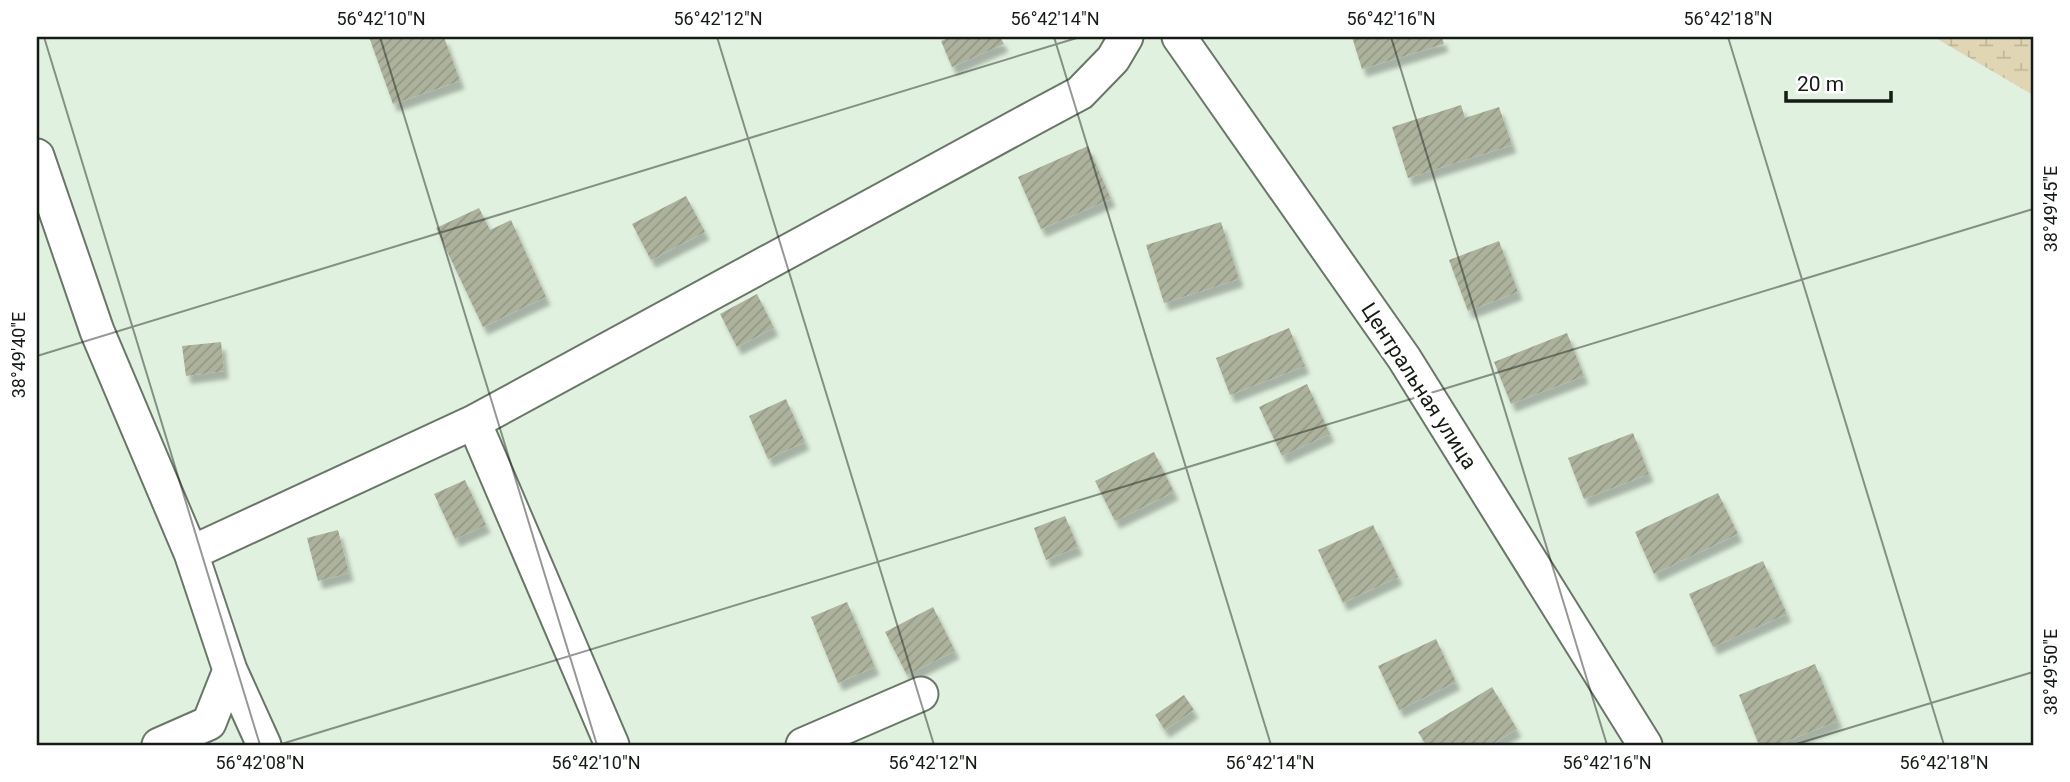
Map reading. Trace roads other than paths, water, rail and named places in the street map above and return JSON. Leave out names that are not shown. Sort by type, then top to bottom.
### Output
[{"type":"street","points":[[191,553],[474,422],[1080,93],[1112,59],[1126,37]]},
{"type":"street","name":"Центральная улица","points":[[1179,37],[1404,358],[1645,745]]},
{"type":"street","points":[[37,156],[97,331],[191,553],[230,670],[264,745]]},
{"type":"street","points":[[474,422],[612,745]]},
{"type":"street","points":[[159,745],[209,723],[230,670]]},
{"type":"street","points":[[803,745],[921,694]]}]
